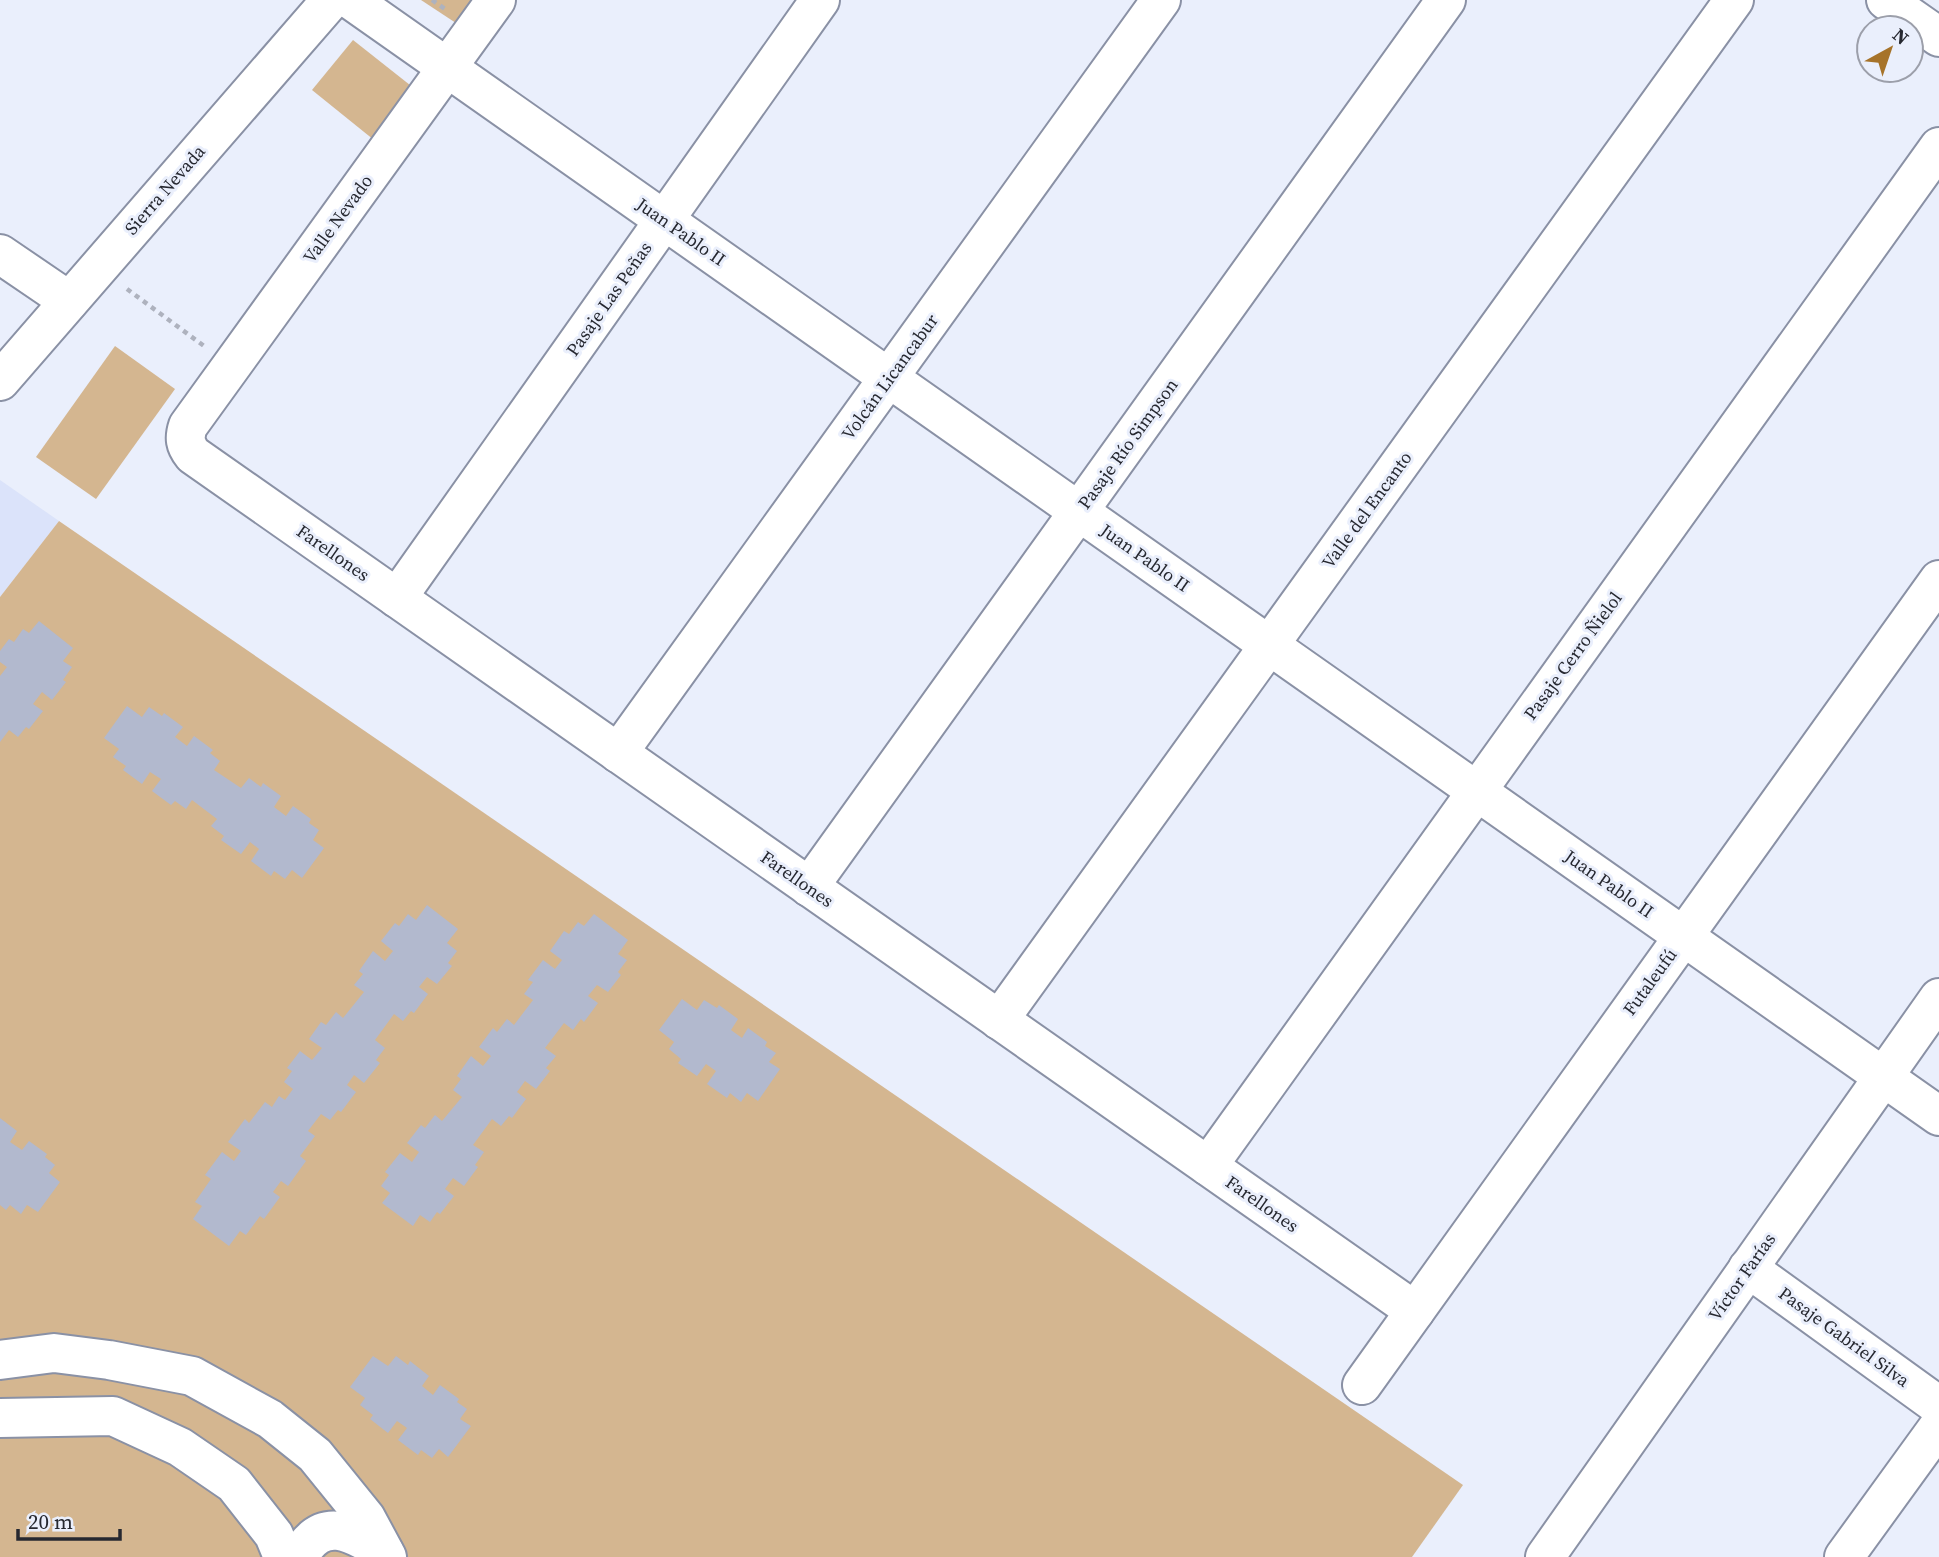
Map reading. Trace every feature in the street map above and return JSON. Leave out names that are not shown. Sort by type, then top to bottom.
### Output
[{"type":"street","name":"Sierra Nevada","points":[[0,381],[331,0]]},
{"type":"street","name":"Juan Pablo II","points":[[351,0],[1939,1116]]},
{"type":"street","name":"Valle Nevado","points":[[185,441],[188,426],[496,0]]},
{"type":"street","name":"Pasaje Las Peñas","points":[[397,598],[820,0]]},
{"type":"street","name":"Volcán Licancabur","points":[[618,753],[1161,0]]},
{"type":"street","name":"Pasaje Río Simpson","points":[[809,887],[1446,0]]},
{"type":"street","name":"Valle del Encanto","points":[[999,1020],[1734,0]]},
{"type":"street","points":[[1885,0],[1939,37]]},
{"type":"street","name":"Pasaje Cerro Ñielol","points":[[1208,1166],[1939,147]]},
{"type":"street","points":[[0,254],[69,301]]},
{"type":"street","name":"Farellones","points":[[185,441],[193,456],[1415,1311]]},
{"type":"street","name":"Futaleufú","points":[[1362,1385],[1939,580]]},
{"type":"street","name":"Víctor Farías","points":[[1545,1557],[1939,998]]},
{"type":"street","name":"Pasaje Gabriel Silva","points":[[1748,1268],[1939,1406]]},
{"type":"street","points":[[0,1360],[54,1353],[109,1360],[191,1376],[270,1419],[314,1455],[366,1518],[385,1554]]},
{"type":"street","points":[[0,1418],[113,1416],[180,1447],[234,1484],[274,1535],[283,1557]]},
{"type":"street","points":[[1844,1557],[1939,1426]]},
{"type":"street","points":[[299,1557],[316,1535],[334,1529],[357,1535],[385,1554]]},
{"type":"path","points":[[98,268],[232,366]]},
{"type":"shaded area","points":[[421,0],[481,0],[462,27]]},
{"type":"shaded area","points":[[353,40],[415,89],[374,140],[312,90]]},
{"type":"shaded area","points":[[115,346],[175,389],[96,499],[36,457]]},
{"type":"shaded area","points":[[0,480],[59,521],[0,597]]},
{"type":"shaded area","points":[[59,521],[1463,1485],[1412,1557],[0,1557],[0,597]]},
{"type":"building","points":[[39,621],[73,648],[63,661],[72,667],[63,680],[66,682],[52,700],[42,692],[33,704],[43,711],[29,729],[26,727],[18,737],[9,730],[0,742],[0,676],[7,667],[0,662],[0,651],[9,639],[14,642],[23,629],[29,633]]},
{"type":"building","points":[[127,706],[142,717],[149,707],[162,716],[164,713],[183,727],[175,737],[187,746],[194,736],[213,750],[210,753],[220,761],[214,770],[241,788],[249,778],[261,787],[263,783],[281,796],[274,807],[286,816],[293,806],[311,819],[309,823],[319,830],[313,840],[324,848],[302,878],[292,870],[285,879],[274,871],[271,876],[251,861],[259,849],[250,842],[241,854],[221,840],[224,836],[211,826],[217,819],[192,800],[186,809],[175,801],[171,805],[152,791],[161,779],[150,772],[142,784],[123,770],[126,766],[113,757],[119,749],[104,738]]},
{"type":"building","points":[[427,905],[458,929],[447,943],[457,951],[448,963],[452,966],[437,984],[427,977],[419,987],[428,994],[414,1013],[411,1011],[403,1021],[394,1014],[375,1040],[385,1048],[376,1060],[380,1063],[364,1083],[354,1075],[347,1085],[356,1092],[341,1112],[338,1110],[330,1120],[321,1114],[308,1131],[315,1136],[300,1156],[306,1161],[288,1186],[281,1181],[273,1192],[280,1197],[264,1219],[260,1216],[246,1235],[240,1231],[229,1246],[193,1219],[202,1206],[195,1202],[211,1179],[205,1175],[222,1152],[234,1161],[241,1151],[228,1142],[245,1119],[249,1123],[265,1102],[272,1107],[279,1096],[285,1100],[293,1089],[284,1082],[292,1071],[287,1068],[300,1051],[312,1060],[322,1048],[309,1039],[321,1022],[326,1025],[336,1012],[343,1018],[364,992],[354,985],[363,974],[359,971],[373,951],[385,961],[393,951],[381,941],[395,923],[399,926],[408,914],[416,920]]},
{"type":"building","points":[[594,914],[628,940],[618,954],[627,960],[618,972],[621,975],[608,992],[597,985],[588,996],[598,1003],[584,1022],[581,1019],[573,1030],[564,1023],[545,1048],[556,1056],[546,1068],[550,1071],[536,1089],[525,1081],[517,1092],[526,1099],[512,1118],[509,1116],[501,1126],[492,1119],[473,1145],[484,1152],[475,1165],[478,1167],[464,1186],[453,1178],[445,1189],[454,1196],[440,1214],[437,1212],[430,1222],[420,1215],[413,1226],[382,1203],[390,1193],[381,1186],[389,1175],[385,1172],[400,1153],[412,1162],[419,1152],[407,1143],[421,1125],[425,1128],[435,1115],[442,1121],[462,1097],[453,1090],[461,1079],[457,1076],[471,1056],[483,1066],[491,1056],[479,1047],[493,1028],[497,1032],[507,1019],[514,1025],[533,1000],[524,994],[533,982],[528,980],[543,960],[555,969],[562,960],[550,951],[564,931],[569,934],[578,922],[584,926]]},
{"type":"building","points":[[682,999],[697,1010],[704,1000],[717,1008],[719,1005],[738,1019],[731,1030],[742,1038],[748,1028],[767,1042],[765,1046],[776,1053],[769,1062],[780,1069],[758,1101],[747,1093],[741,1102],[730,1093],[727,1098],[707,1084],[716,1071],[706,1064],[697,1076],[678,1063],[681,1059],[669,1049],[674,1042],[659,1030]]},
{"type":"building","points":[[0,1118],[17,1131],[10,1142],[22,1150],[29,1141],[47,1154],[45,1157],[55,1165],[49,1173],[60,1182],[38,1212],[27,1205],[21,1214],[10,1205],[6,1210],[0,1205]]},
{"type":"building","points":[[373,1356],[388,1366],[396,1356],[408,1365],[410,1361],[429,1376],[422,1386],[433,1395],[440,1385],[459,1399],[457,1402],[467,1409],[460,1419],[471,1426],[448,1457],[439,1449],[432,1458],[421,1450],[418,1455],[398,1440],[407,1428],[397,1421],[388,1433],[370,1419],[373,1415],[360,1405],[365,1398],[350,1387]]}]
